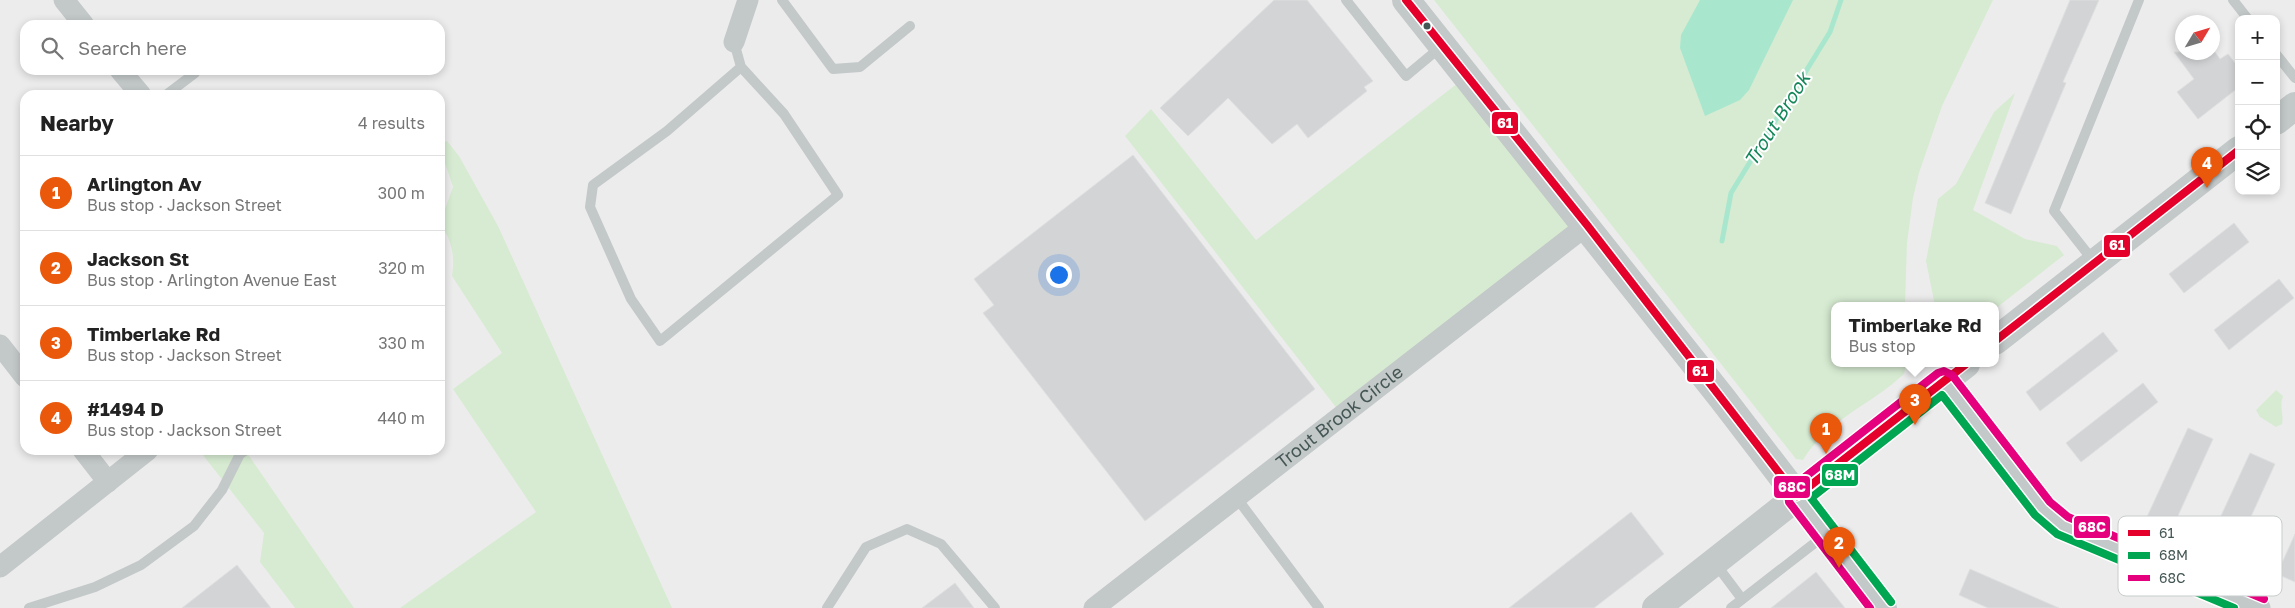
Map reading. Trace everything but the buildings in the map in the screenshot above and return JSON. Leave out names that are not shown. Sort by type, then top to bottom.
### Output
[{"type":"street","points":[[64,0],[80,20]]},
{"type":"street","points":[[734,42],[748,0]]},
{"type":"street","points":[[1406,0],[1587,226],[1883,608]]},
{"type":"street","points":[[124,75],[137,90]]},
{"type":"street","points":[[2280,117],[2295,106]]},
{"type":"street","points":[[1999,338],[2235,153]]},
{"type":"street","name":"Trout Brook Circle","points":[[1094,608],[1587,226]]},
{"type":"street","points":[[0,345],[20,371]]},
{"type":"street","points":[[1656,608],[1962,367]]},
{"type":"street","points":[[1944,381],[2040,505],[2063,526],[2118,549]]},
{"type":"street","points":[[87,455],[108,482]]},
{"type":"street","points":[[0,567],[142,455]]},
{"type":"street","points":[[2231,596],[2260,608]]},
{"type":"lane","points":[[782,0],[833,69],[860,66],[910,26]]},
{"type":"lane","points":[[1346,0],[1406,76],[1443,45]]},
{"type":"lane","points":[[2094,263],[2054,211],[2139,0]]},
{"type":"lane","points":[[2233,0],[2245,15]]},
{"type":"lane","points":[[734,42],[742,66],[784,114],[838,196],[660,341],[631,299],[590,207],[593,185],[667,131],[742,66]]},
{"type":"lane","points":[[2280,59],[2295,78]]},
{"type":"lane","points":[[173,90],[193,75]]},
{"type":"lane","points":[[29,608],[95,587],[141,565],[194,526],[222,490],[240,455]]},
{"type":"lane","points":[[1236,497],[1319,608]]},
{"type":"lane","points":[[827,608],[866,547],[907,529],[941,544],[995,608]]},
{"type":"lane","points":[[1731,608],[1826,534]]},
{"type":"lane","points":[[1714,562],[1742,599]]},
{"type":"shaded area","points":[[1434,0],[1993,0],[1942,106],[1919,173],[1913,198],[1907,243],[1905,302],[1831,302],[1831,367],[1905,367],[1904,374],[1837,423],[1813,446],[1803,460],[1796,459]]},
{"type":"shaded area","points":[[1700,0],[1793,0],[1749,90],[1740,100],[1705,116],[1680,48],[1681,35]]},
{"type":"shaded area","points":[[1467,76],[1587,225],[1342,415],[1125,136],[1151,109],[1256,240]]},
{"type":"shaded area","points":[[2015,93],[1973,210],[2025,239],[2057,246],[2064,255],[1999,306],[1999,302],[1934,302],[1926,261],[1938,199],[1956,184],[1994,112]]},
{"type":"shaded area","points":[[447,141],[459,156],[498,226],[672,608],[400,608],[536,512],[453,389],[502,353],[452,276],[452,248],[445,232],[445,209],[453,187],[445,163],[445,142]]},
{"type":"shaded area","points":[[2276,390],[2283,396],[2281,404],[2282,424],[2276,427],[2260,417],[2256,410]]},
{"type":"shaded area","points":[[203,455],[248,455],[354,608],[295,608],[260,562],[264,533]]},
{"type":"waterway","name":"Trout Brook","points":[[1722,241],[1731,193],[1830,32],[1841,0]]},
{"type":"transit line","name":"61","points":[[1406,0],[1587,225],[1797,496]]},
{"type":"transit line","name":"61","points":[[1999,338],[2235,153]]},
{"type":"transit line","name":"61","points":[[1797,496],[1962,367]]},
{"type":"transit line","name":"68C","points":[[1870,608],[1789,502],[1788,493],[1791,488],[1938,373],[1944,371],[1952,375],[2050,502],[2068,517],[2118,538]]},
{"type":"transit line","name":"68M","points":[[1891,602],[1811,498],[1942,395],[2035,515],[2057,534],[2118,560]]},
{"type":"transit line","name":"68M","points":[[2205,596],[2234,608]]},
{"type":"transit line","name":"68C","points":[[2257,596],[2264,599]]},
{"type":"place","name":"#1494 D","points":[[2207,188]]},
{"type":"place","name":"Timberlake Rd","points":[[1915,425]]},
{"type":"place","name":"Arlington Av","points":[[1826,454]]},
{"type":"place","name":"Jackson St","points":[[1839,568]]}]
